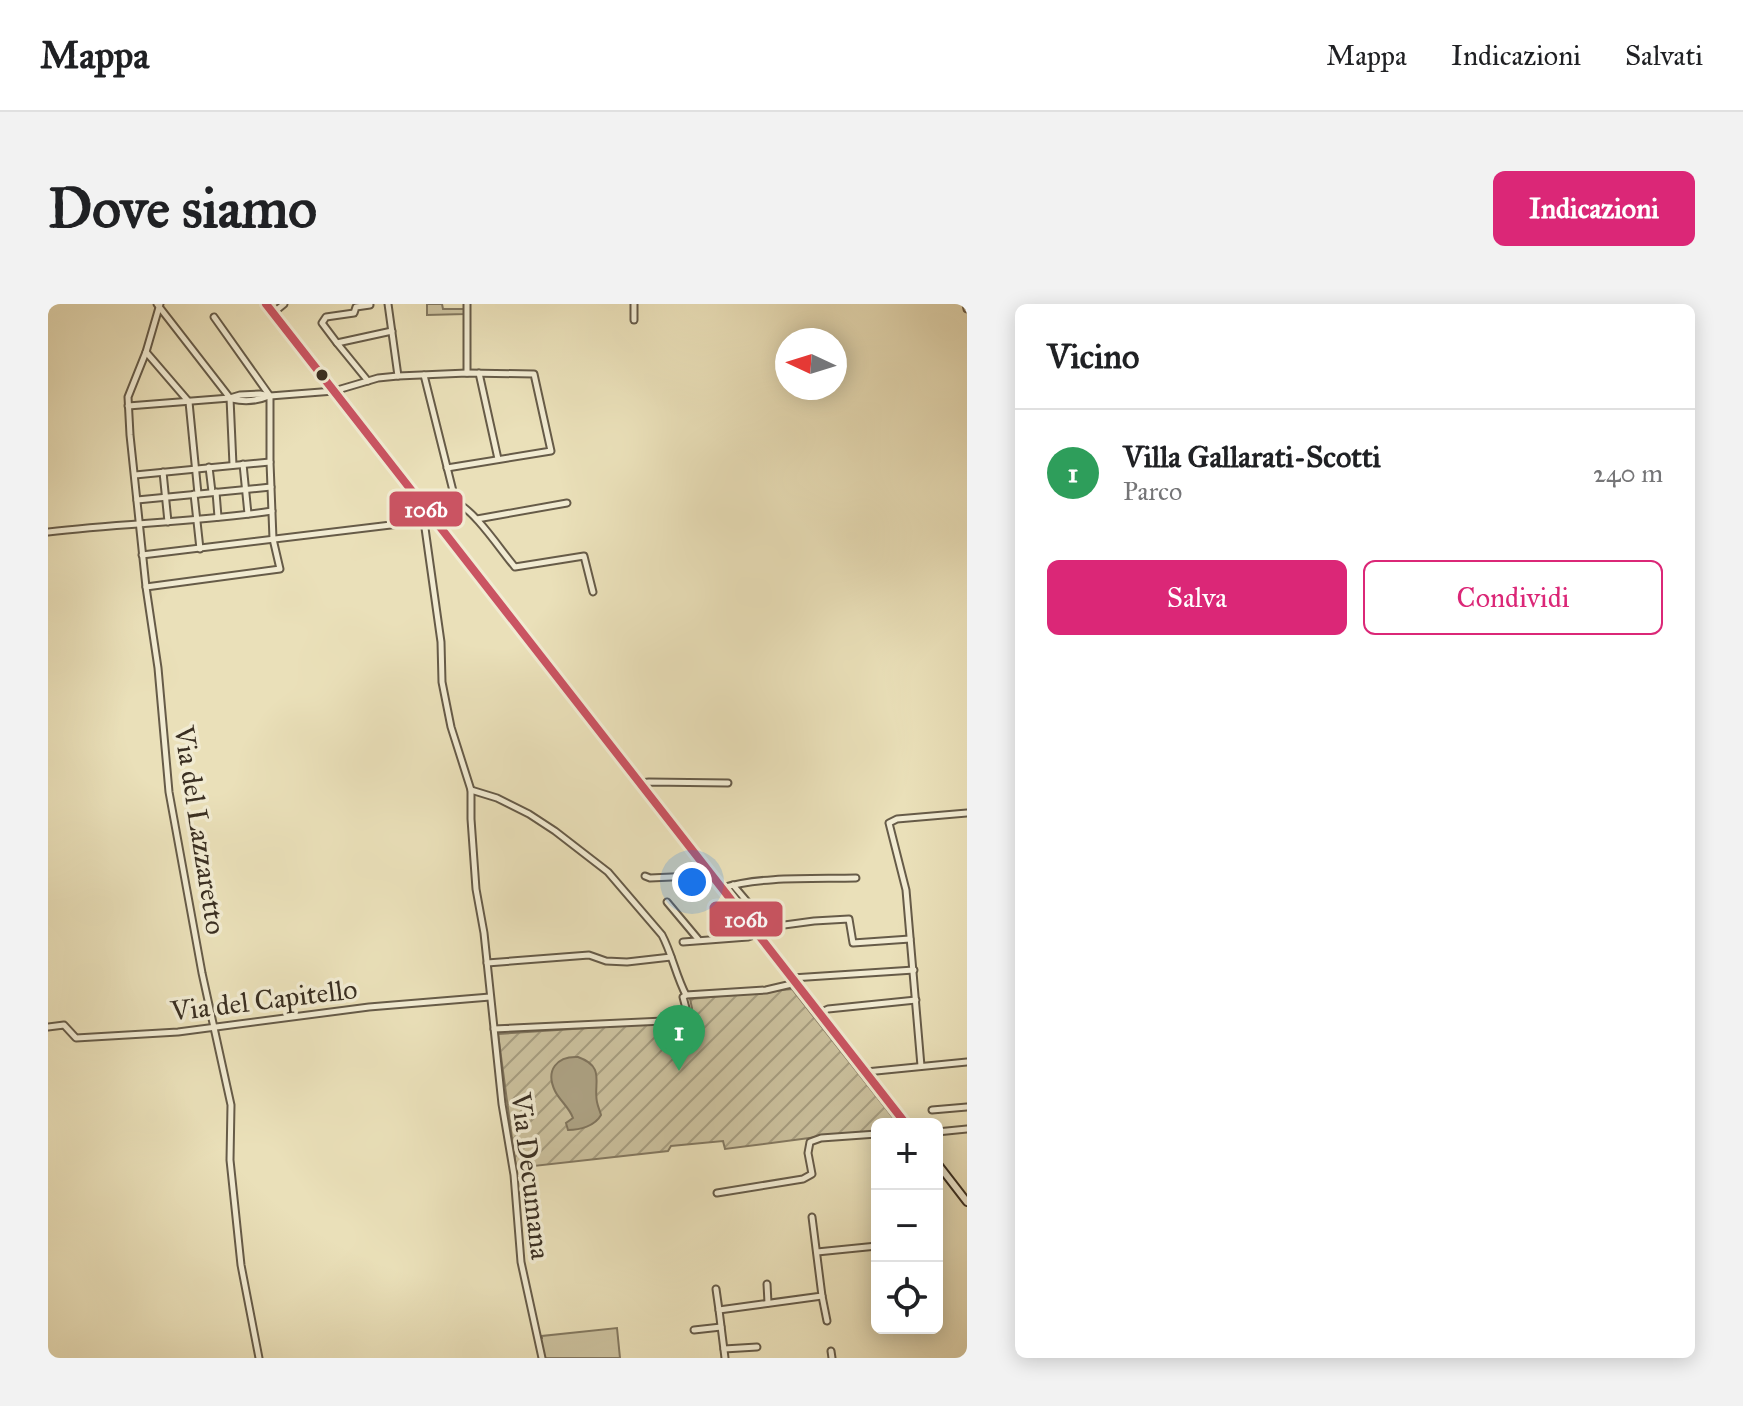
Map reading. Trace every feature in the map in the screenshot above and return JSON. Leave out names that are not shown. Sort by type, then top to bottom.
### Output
[{"type":"street","points":[[266,304],[901,1118]]},
{"type":"street","points":[[273,313],[284,304]]},
{"type":"street","points":[[388,304],[398,376]]},
{"type":"street","points":[[467,304],[467,373]]},
{"type":"street","points":[[634,304],[634,320]]},
{"type":"street","points":[[368,381],[322,323],[326,317],[354,313],[356,307],[370,305]]},
{"type":"street","points":[[159,306],[230,398],[233,465]]},
{"type":"street","name":"Via del Lazzaretto","points":[[159,306],[146,352],[128,397],[142,555],[158,668],[169,792],[213,1028],[231,1105],[230,1160],[241,1265],[259,1358]]},
{"type":"street","points":[[146,587],[280,569],[273,539],[270,396],[214,317]]},
{"type":"street","points":[[337,343],[392,331]]},
{"type":"street","points":[[146,352],[189,402],[200,549]]},
{"type":"street","points":[[479,373],[498,459]]},
{"type":"street","points":[[128,406],[240,395],[334,391],[378,378],[398,376],[534,374],[551,451],[447,468]]},
{"type":"street","points":[[424,375],[456,503]]},
{"type":"street","points":[[135,475],[270,462]]},
{"type":"street","points":[[243,464],[248,514]]},
{"type":"street","points":[[209,467],[218,517]]},
{"type":"street","points":[[163,472],[168,522]]},
{"type":"street","points":[[137,500],[271,487]]},
{"type":"street","points":[[142,555],[424,521],[428,512],[456,503],[463,505],[476,519],[515,567],[584,556],[593,592]]},
{"type":"street","points":[[476,519],[567,503]]},
{"type":"street","points":[[48,532],[272,511]]},
{"type":"street","name":"Via Decumana","points":[[424,521],[441,642],[442,682],[451,727],[471,790],[476,889],[502,1104],[514,1175],[521,1262],[542,1358]]},
{"type":"street","points":[[639,783],[728,783]]},
{"type":"street","points":[[471,790],[497,798],[529,814],[608,872],[662,935],[686,995]]},
{"type":"street","points":[[921,1066],[906,890],[889,823],[897,819],[967,813]]},
{"type":"street","points":[[645,876],[694,876],[706,869]]},
{"type":"street","points":[[721,888],[796,880],[856,878]]},
{"type":"street","points":[[733,885],[768,926]]},
{"type":"street","points":[[667,902],[698,940]]},
{"type":"street","points":[[683,942],[756,932],[768,926],[849,919],[853,943],[910,939]]},
{"type":"street","points":[[487,963],[589,955],[606,961],[627,962],[671,957]]},
{"type":"street","points":[[686,995],[766,990],[794,980],[914,970]]},
{"type":"street","points":[[494,1029],[685,1020],[687,1012],[683,997],[686,995]]},
{"type":"street","name":"Via del Capitello","points":[[48,1027],[64,1025],[76,1038],[147,1034],[359,1008],[490,997]]},
{"type":"street","points":[[819,1013],[828,1009],[916,1000]]},
{"type":"street","points":[[866,1072],[967,1062]]},
{"type":"street","points":[[932,1110],[967,1107]]},
{"type":"street","points":[[943,1131],[967,1129]]},
{"type":"street","points":[[717,1193],[803,1179],[812,1174],[808,1153],[810,1142],[821,1138],[871,1134]]},
{"type":"street","points":[[943,1171],[967,1202]]},
{"type":"street","points":[[812,1217],[827,1321]]},
{"type":"street","points":[[817,1252],[871,1247]]},
{"type":"street","points":[[767,1284],[768,1303]]},
{"type":"street","points":[[716,1289],[725,1358]]},
{"type":"street","points":[[719,1310],[822,1296]]},
{"type":"street","points":[[694,1330],[721,1327]]},
{"type":"street","points":[[724,1348],[757,1347]]},
{"type":"shaded area","points":[[427,304],[442,304],[443,309],[465,309],[465,314],[427,315]]},
{"type":"shaded area","points":[[792,989],[893,1118],[871,1118],[871,1132],[725,1149],[723,1141],[671,1146],[668,1151],[516,1168],[498,1034],[679,1022],[691,1019],[690,999]]},
{"type":"shaded area","points":[[578,1057],[587,1061],[595,1071],[601,1115],[587,1127],[568,1130],[566,1123],[573,1118],[555,1091],[551,1077],[559,1062]]},
{"type":"shaded area","points":[[617,1328],[620,1358],[544,1358],[539,1338],[542,1336]]},
{"type":"transit line","name":"106b","points":[[266,304],[901,1118]]},
{"type":"place","name":"Villa Gallarati-Scotti","points":[[679,1071]]}]
